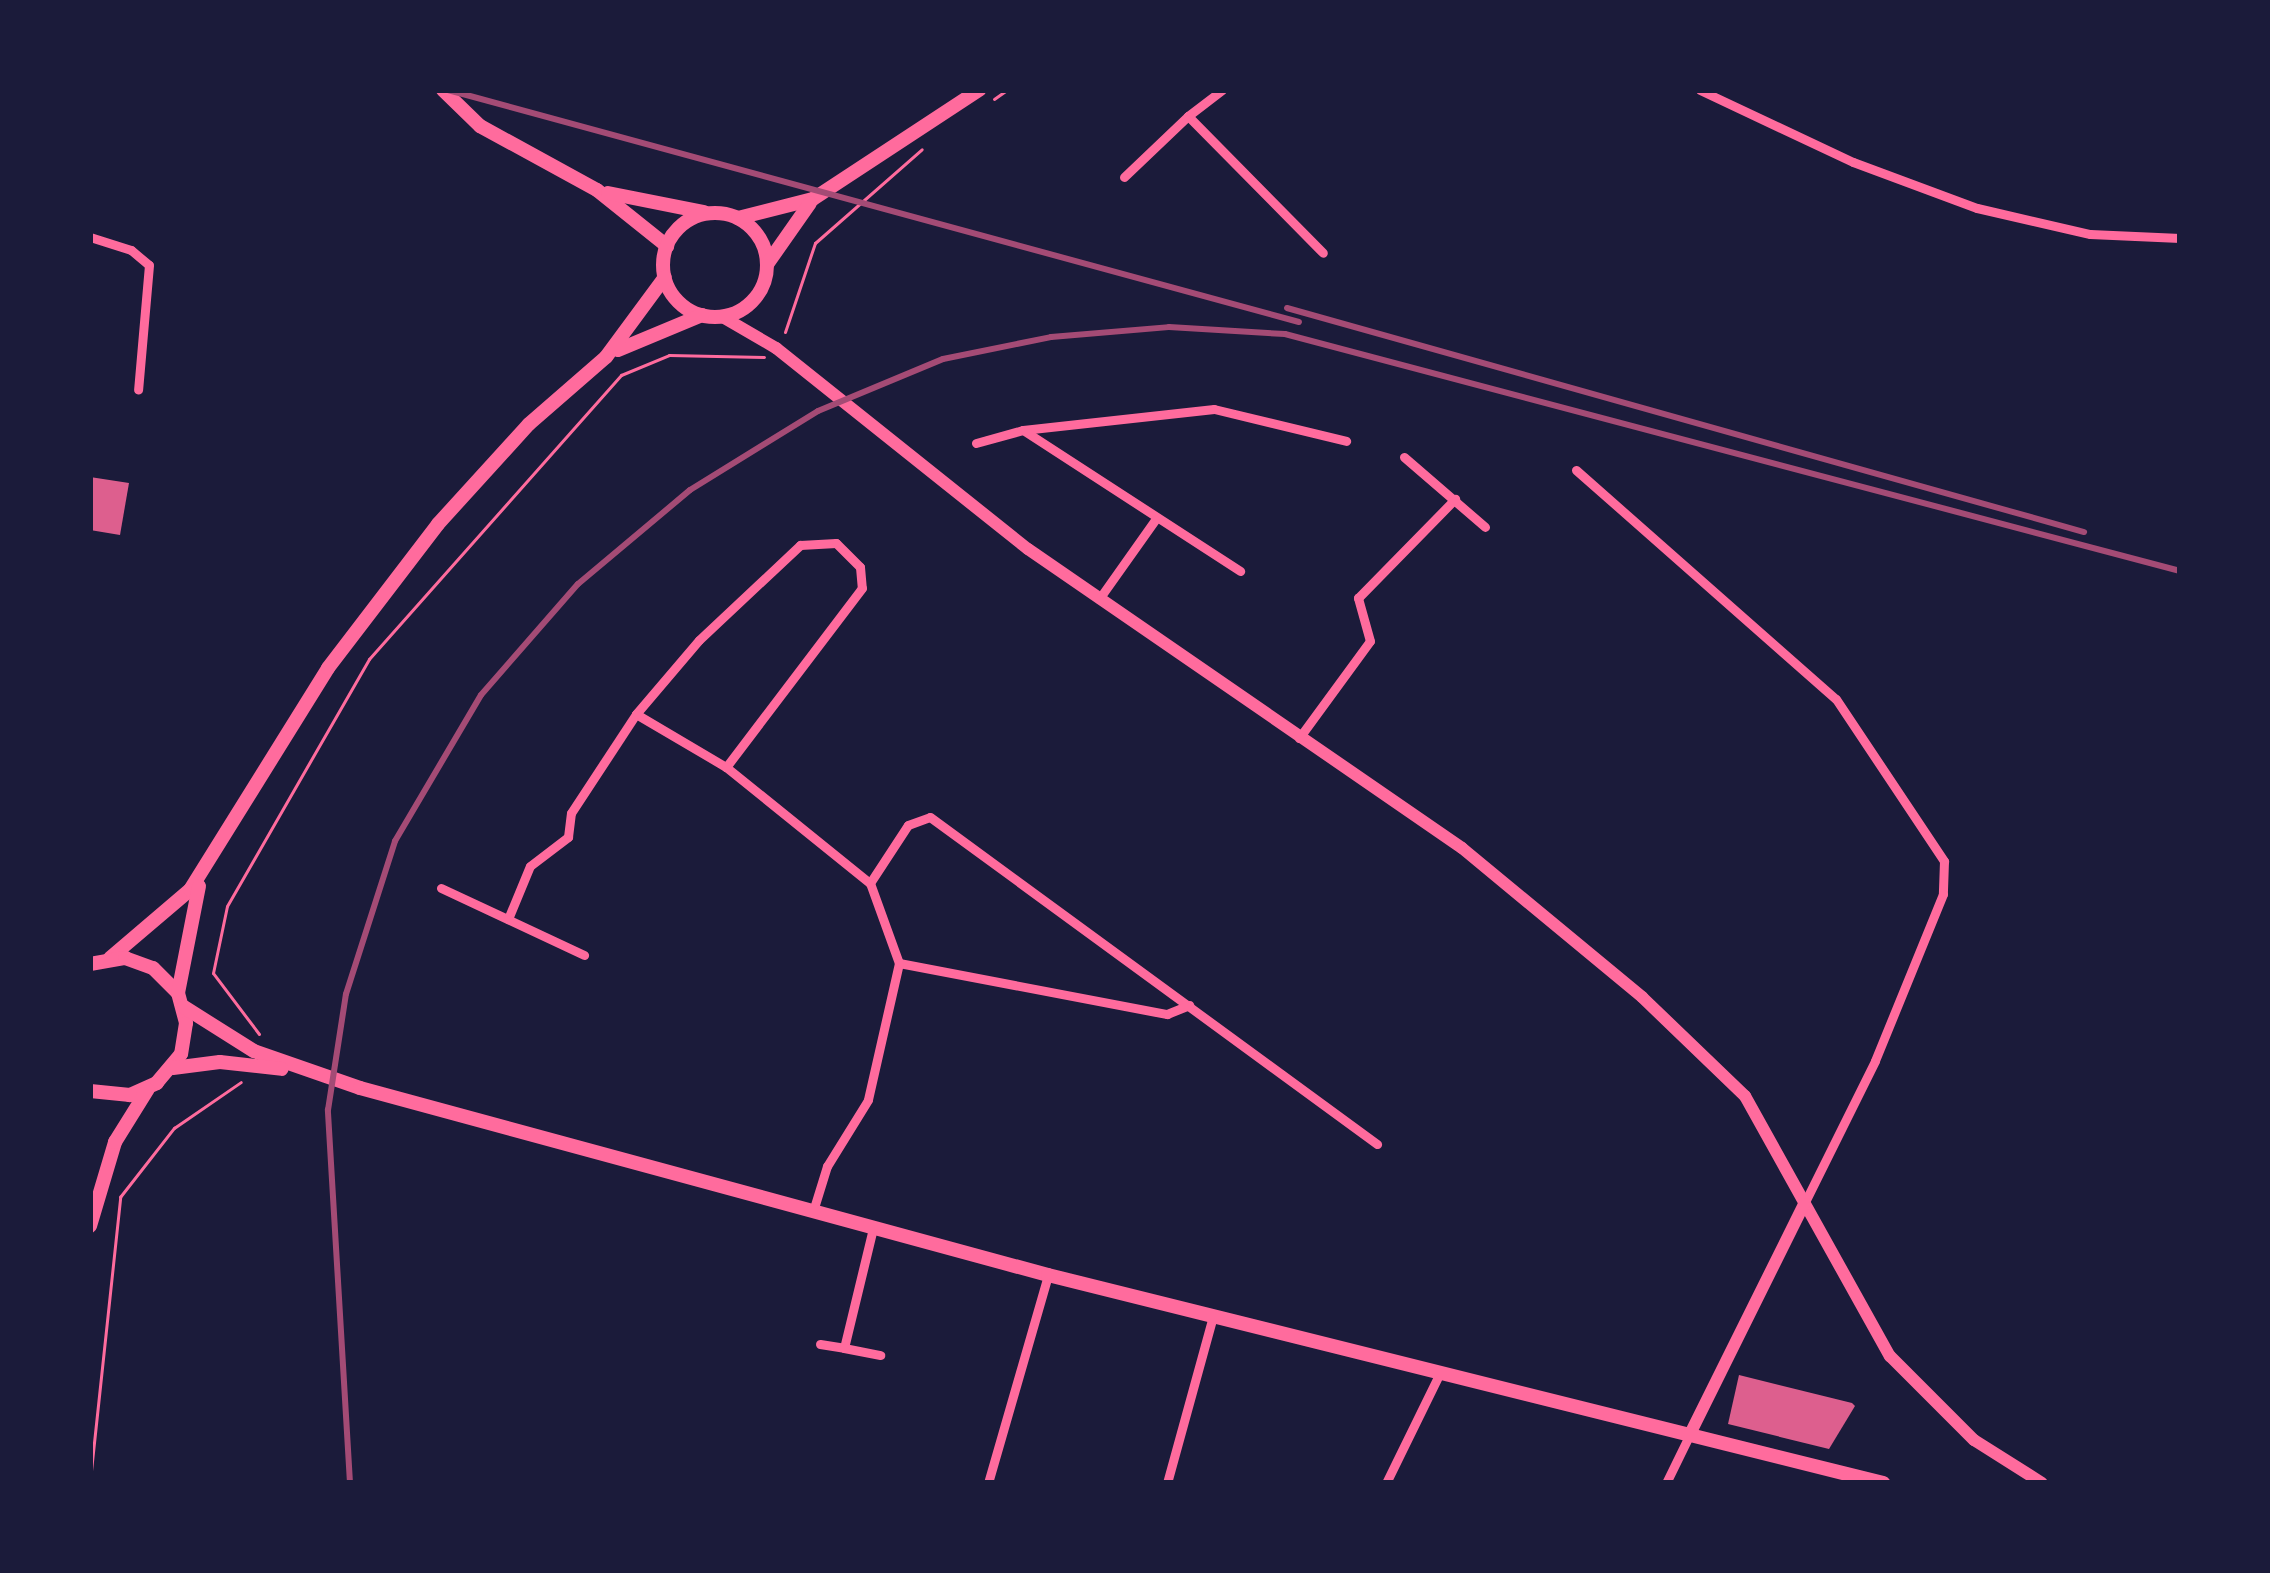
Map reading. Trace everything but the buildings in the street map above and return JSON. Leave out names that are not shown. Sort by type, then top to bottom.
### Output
[{"type":"main road","points":[[442,90],[514,149],[597,190],[667,246]]},
{"type":"main road","points":[[597,190],[737,218],[813,199],[984,96]]},
{"type":"main road","points":[[606,357],[702,315],[721,316],[751,302],[767,265],[813,199]]},
{"type":"main road","points":[[702,315],[675,297],[665,278],[667,246],[683,224],[710,213]]},
{"type":"main road","points":[[737,218],[762,242],[767,265]]},
{"type":"main road","points":[[90,964],[110,958],[204,870],[328,668],[438,524],[529,424],[606,357],[665,278]]},
{"type":"main road","points":[[90,1224],[115,1142],[148,1089],[172,1068],[185,1039],[181,1000],[204,870]]},
{"type":"main road","points":[[110,958],[153,968],[181,1000],[251,1057]]},
{"type":"main road","points":[[172,1068],[251,1057],[1048,1275],[1443,1368],[1883,1483]]},
{"type":"main road","points":[[90,1091],[148,1089]]},
{"type":"main road","points":[[90,1212],[90,1224]]},
{"type":"street","points":[[1124,177],[1222,90]]},
{"type":"street","points":[[1700,90],[1853,162],[1998,214],[2090,234],[2180,238]]},
{"type":"street","points":[[1188,116],[1323,253]]},
{"type":"street","points":[[90,237],[131,250],[149,265],[138,390]]},
{"type":"street","points":[[721,316],[776,348],[1028,549],[1462,848],[1642,997],[1745,1096],[1855,1302],[1931,1405],[2042,1483]]},
{"type":"street","points":[[976,442],[1023,430],[1214,409],[1346,441]]},
{"type":"street","points":[[1023,430],[1240,571]]},
{"type":"street","points":[[1404,457],[1485,527]]},
{"type":"street","points":[[1576,470],[1835,699],[1944,861],[1942,895],[1900,998],[1666,1483]]},
{"type":"street","points":[[1299,738],[1370,641],[1358,598],[1455,499]]},
{"type":"street","points":[[1099,599],[1155,520]]},
{"type":"street","points":[[508,920],[530,866],[568,837],[572,813],[636,714],[699,640],[800,545],[836,543],[860,567],[862,588],[725,767]]},
{"type":"street","points":[[636,714],[725,767],[870,883],[899,963],[868,1100],[827,1166],[814,1208]]},
{"type":"street","points":[[870,883],[908,825],[930,817],[1377,1144]]},
{"type":"street","points":[[441,888],[584,955]]},
{"type":"street","points":[[899,963],[1167,1014],[1189,1005]]},
{"type":"street","points":[[844,1348],[873,1228]]},
{"type":"street","points":[[988,1483],[1048,1275]]},
{"type":"street","points":[[1167,1483],[1213,1316]]},
{"type":"street","points":[[820,1344],[880,1355]]},
{"type":"street","points":[[1386,1483],[1443,1368]]},
{"type":"path","points":[[984,96],[1006,90]]},
{"type":"path","points":[[90,1480],[120,1197],[150,1153],[242,1080],[261,1027],[224,996],[213,973],[227,906],[370,659],[621,375],[669,355],[758,361],[776,348],[815,243],[923,148]]},
{"type":"railway","points":[[448,90],[1299,322]]},
{"type":"railway","points":[[1287,308],[2084,532]]},
{"type":"railway","points":[[350,1483],[328,1110],[346,994],[395,841],[481,695],[578,584],[690,490],[818,411],[943,359],[1051,337],[1169,327],[1285,334],[2180,571]]}]
